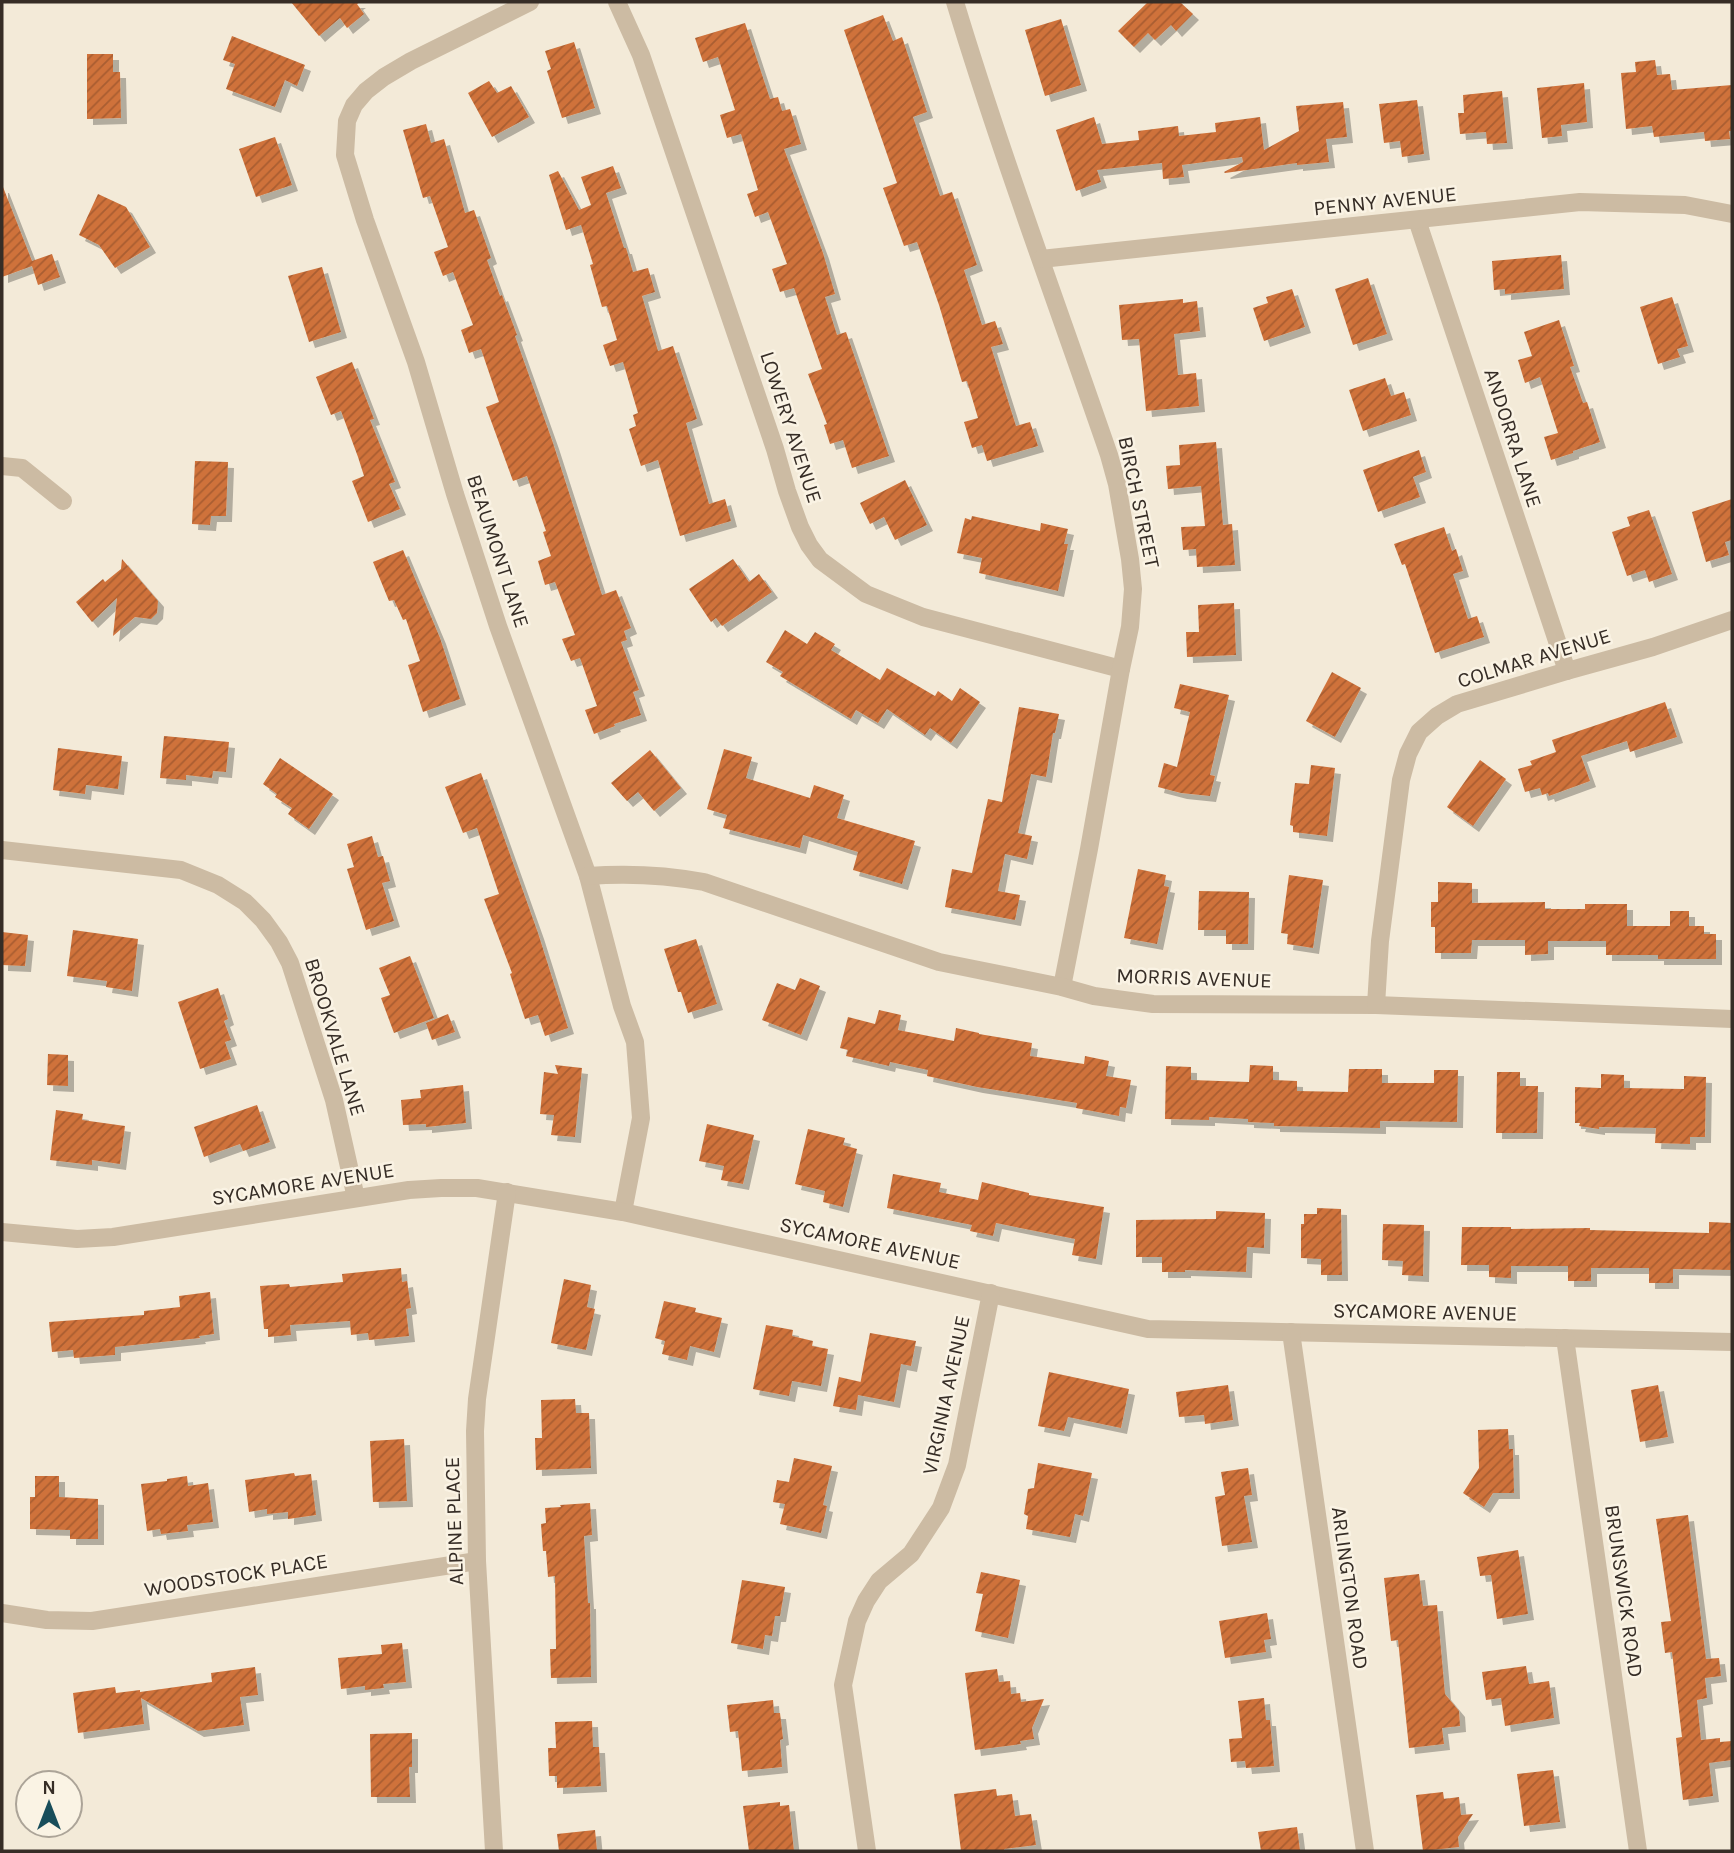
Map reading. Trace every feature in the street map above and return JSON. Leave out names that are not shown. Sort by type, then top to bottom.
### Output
[{"type":"street","name":"BEAUMONT LANE","points":[[530,2],[411,61],[366,91],[354,105],[347,121],[345,155],[365,220],[416,362],[454,494],[498,626],[588,876],[622,1006],[635,1042],[641,1118],[623,1212]]},
{"type":"street","name":"LOWERY AVENUE","points":[[617,2],[641,55],[791,503],[809,545],[820,560],[866,594],[923,617],[1121,669]]},
{"type":"street","name":"BIRCH STREET","points":[[955,2],[1109,455],[1130,559],[1133,589],[1130,628],[1062,987]]},
{"type":"street","name":"PENNY AVENUE","points":[[1041,259],[1580,202],[1685,205],[1732,214]]},
{"type":"street","name":"ANDORRA LANE","points":[[1417,220],[1567,671]]},
{"type":"street","points":[[2,466],[22,468],[63,501]]},
{"type":"street","name":"COLMAR AVENUE","points":[[1376,1004],[1380,940],[1401,780],[1408,754],[1419,732],[1437,716],[1457,704],[1653,647],[1732,620]]},
{"type":"street","name":"BROOKVALE LANE","points":[[2,850],[181,870],[218,885],[245,902],[263,920],[290,963],[334,1100],[356,1198]]},
{"type":"street","name":"MORRIS AVENUE","points":[[588,876],[625,873],[704,882],[939,962],[1094,996],[1153,1004],[1376,1004],[1732,1019]]},
{"type":"street","name":"SYCAMORE AVENUE","points":[[2,1232],[77,1239],[113,1237],[356,1198],[441,1188],[477,1188],[623,1212],[1148,1329],[1732,1342]]},
{"type":"street","name":"ALPINE PLACE","points":[[494,1851],[477,1561],[475,1431],[507,1192]]},
{"type":"street","name":"VIRGINIA AVENUE","points":[[867,1851],[843,1685],[848,1660],[857,1621],[866,1601],[880,1581],[911,1554],[941,1508],[957,1465],[991,1293]]},
{"type":"street","name":"ARLINGTON ROAD","points":[[1291,1332],[1364,1851]]},
{"type":"street","name":"BRUNSWICK ROAD","points":[[1565,1338],[1638,1851]]},
{"type":"street","name":"WOODSTOCK PLACE","points":[[2,1613],[47,1620],[92,1621],[477,1561]]},
{"type":"building","points":[[291,2],[360,2],[357,4],[364,14],[347,28],[340,18],[319,36]]},
{"type":"building","points":[[1148,2],[1180,2],[1193,14],[1176,31],[1171,25],[1155,40],[1148,33],[1134,47],[1118,31]]},
{"type":"building","points":[[883,15],[893,41],[902,37],[927,112],[913,117],[940,196],[952,192],[977,265],[964,270],[982,325],[995,321],[1003,344],[991,347],[1016,426],[1030,422],[1038,446],[987,461],[982,445],[972,448],[964,422],[978,418],[967,381],[962,382],[917,242],[904,246],[883,188],[897,183],[844,30]]},
{"type":"building","points":[[1061,19],[1081,85],[1045,96],[1025,30]]},
{"type":"building","points":[[745,23],[770,99],[778,97],[782,111],[790,109],[801,144],[784,149],[823,253],[835,294],[825,297],[837,335],[846,332],[889,456],[852,468],[843,440],[830,444],[824,425],[827,424],[808,374],[822,369],[794,288],[780,292],[772,269],[787,264],[768,212],[755,217],[747,194],[758,190],[741,134],[727,138],[720,115],[735,110],[718,57],[703,62],[695,38]]},
{"type":"building","points":[[232,36],[305,65],[297,86],[285,80],[275,107],[226,89],[235,64],[223,60]]},
{"type":"building","points":[[574,42],[595,108],[562,118],[547,71],[551,69],[545,51]]},
{"type":"building","points":[[87,54],[113,54],[113,72],[120,72],[121,118],[87,119]]},
{"type":"building","points":[[1655,60],[1657,75],[1670,74],[1672,90],[1732,85],[1730,139],[1705,141],[1704,132],[1654,137],[1652,126],[1626,129],[1621,73],[1636,72],[1635,62]]},
{"type":"building","points":[[489,81],[497,93],[511,86],[529,117],[492,137],[468,93]]},
{"type":"building","points":[[1584,83],[1587,122],[1561,125],[1562,136],[1542,138],[1537,88]]},
{"type":"building","points":[[1502,91],[1507,143],[1487,144],[1486,132],[1460,134],[1458,113],[1464,113],[1463,95]]},
{"type":"building","points":[[1417,100],[1424,154],[1402,157],[1400,141],[1384,143],[1379,104]]},
{"type":"building","points":[[1343,102],[1347,137],[1326,139],[1329,162],[1224,172],[1243,162],[1242,157],[1182,165],[1184,177],[1163,179],[1162,163],[1097,170],[1101,182],[1076,191],[1056,130],[1094,117],[1102,144],[1139,140],[1138,131],[1178,126],[1179,136],[1216,132],[1215,123],[1260,117],[1264,150],[1299,131],[1296,106]]},
{"type":"building","points":[[426,124],[431,143],[444,139],[465,213],[474,210],[491,258],[487,260],[517,335],[515,336],[602,595],[616,590],[631,628],[624,631],[627,640],[621,642],[639,690],[633,692],[641,715],[594,734],[585,710],[597,706],[580,658],[571,661],[562,639],[575,635],[555,582],[545,585],[538,561],[551,556],[543,532],[546,531],[527,476],[513,481],[486,407],[499,402],[481,349],[469,353],[461,330],[473,325],[453,272],[443,276],[434,252],[448,247],[430,196],[423,198],[403,130]]},
{"type":"building","points":[[275,137],[292,185],[256,197],[239,149]]},
{"type":"building","points":[[613,166],[621,188],[606,193],[633,272],[648,268],[655,292],[642,296],[658,351],[673,346],[697,419],[686,423],[709,504],[725,499],[731,521],[680,536],[658,460],[641,466],[629,429],[636,426],[633,415],[638,413],[623,362],[610,366],[603,345],[617,340],[607,306],[602,307],[581,225],[566,230],[549,175],[558,171],[579,210],[591,205],[581,177]]},
{"type":"building","points":[[2,187],[32,261],[52,254],[60,277],[38,285],[32,266],[2,277]]},
{"type":"building","points":[[98,194],[126,207],[150,247],[115,268],[99,245],[79,235]]},
{"type":"building","points":[[1561,255],[1564,289],[1505,294],[1505,289],[1494,290],[1492,261]]},
{"type":"building","points":[[322,267],[341,332],[309,342],[288,276]]},
{"type":"building","points":[[1368,278],[1387,334],[1353,345],[1335,289]]},
{"type":"building","points":[[1292,289],[1305,327],[1264,341],[1253,308],[1268,303],[1266,297]]},
{"type":"building","points":[[1672,297],[1688,346],[1677,349],[1680,357],[1658,364],[1640,307]]},
{"type":"building","points":[[1183,299],[1183,303],[1197,301],[1200,331],[1174,334],[1178,375],[1196,373],[1199,406],[1146,411],[1139,339],[1122,340],[1119,305]]},
{"type":"building","points":[[1559,320],[1574,366],[1570,367],[1583,403],[1587,402],[1600,442],[1551,460],[1544,437],[1558,433],[1540,377],[1525,383],[1518,360],[1532,356],[1524,332]]},
{"type":"building","points":[[352,362],[374,419],[370,420],[395,482],[389,484],[400,509],[368,522],[352,481],[364,476],[358,457],[341,411],[331,415],[316,377]]},
{"type":"building","points":[[1385,378],[1391,396],[1404,392],[1411,415],[1363,431],[1349,390]]},
{"type":"building","points":[[1216,442],[1223,525],[1232,524],[1235,565],[1197,567],[1196,549],[1183,550],[1181,527],[1205,526],[1201,486],[1168,489],[1166,466],[1180,465],[1179,445]]},
{"type":"building","points":[[1419,450],[1426,472],[1413,477],[1420,497],[1378,512],[1363,470]]},
{"type":"building","points":[[195,461],[228,462],[226,516],[211,516],[210,525],[192,524]]},
{"type":"building","points":[[905,480],[927,525],[895,540],[884,517],[870,524],[860,503]]},
{"type":"building","points":[[1732,499],[1732,540],[1725,542],[1729,555],[1706,562],[1692,512]]},
{"type":"building","points":[[1649,510],[1672,574],[1649,582],[1645,570],[1627,576],[1612,532],[1630,526],[1627,517]]},
{"type":"building","points":[[972,516],[1040,531],[1041,523],[1068,529],[1064,544],[1068,544],[1058,591],[979,573],[982,558],[957,553],[965,518],[971,520]]},
{"type":"building","points":[[1444,527],[1452,551],[1456,549],[1463,571],[1453,574],[1468,619],[1477,616],[1484,637],[1435,653],[1405,564],[1402,565],[1394,544]]},
{"type":"building","points":[[403,550],[440,638],[460,699],[423,712],[408,665],[420,661],[406,619],[403,620],[394,600],[389,601],[373,562]]},
{"type":"building","points":[[122,559],[158,601],[157,613],[151,619],[135,617],[113,636],[117,598],[92,622],[76,602],[103,579],[105,582],[121,569]]},
{"type":"building","points":[[733,559],[749,582],[759,574],[772,592],[722,626],[716,618],[711,622],[689,589]]},
{"type":"building","points":[[1234,603],[1236,655],[1187,657],[1186,632],[1199,632],[1198,605]]},
{"type":"building","points":[[785,630],[807,644],[815,632],[835,644],[831,650],[880,680],[887,668],[935,696],[938,691],[952,701],[960,688],[980,702],[951,743],[930,728],[925,735],[887,709],[878,723],[856,710],[851,719],[780,676],[783,672],[766,662]]},
{"type":"building","points":[[1332,672],[1361,688],[1335,737],[1306,721]]},
{"type":"building","points":[[1180,684],[1229,695],[1210,775],[1215,776],[1210,796],[1158,787],[1164,763],[1177,767],[1190,712],[1174,708]]},
{"type":"building","points":[[1665,702],[1677,737],[1630,752],[1627,741],[1581,756],[1590,781],[1549,796],[1548,793],[1542,795],[1540,788],[1525,792],[1518,769],[1532,765],[1530,761],[1556,752],[1552,740]]},
{"type":"building","points":[[1019,707],[1059,714],[1046,777],[1031,774],[1018,833],[1032,836],[1027,859],[1005,854],[998,891],[1020,895],[1015,920],[945,907],[952,869],[972,873],[988,799],[1002,802]]},
{"type":"building","points":[[164,736],[229,742],[226,772],[213,771],[212,778],[186,775],[186,780],[160,778]]},
{"type":"building","points":[[58,748],[122,756],[118,789],[86,785],[85,794],[53,790]]},
{"type":"building","points":[[724,749],[752,757],[746,778],[810,798],[814,785],[844,795],[837,818],[915,841],[902,884],[853,870],[858,852],[803,835],[800,848],[723,828],[727,815],[707,809]]},
{"type":"building","points":[[650,750],[681,788],[654,811],[638,792],[627,801],[611,783]]},
{"type":"building","points":[[280,758],[333,794],[309,829],[288,814],[292,808],[275,797],[277,794],[263,784]]},
{"type":"building","points":[[1480,760],[1506,779],[1473,826],[1447,807]]},
{"type":"building","points":[[1311,765],[1335,768],[1327,836],[1293,832],[1293,826],[1290,825],[1295,783],[1309,784]]},
{"type":"building","points":[[481,773],[538,933],[568,1028],[545,1036],[538,1015],[525,1019],[510,974],[512,973],[484,899],[499,894],[477,828],[463,833],[445,787]]},
{"type":"building","points":[[372,836],[378,857],[383,856],[390,881],[382,883],[394,921],[366,930],[347,869],[354,867],[347,844]]},
{"type":"building","points":[[1138,869],[1166,875],[1164,886],[1169,887],[1157,944],[1124,938]]},
{"type":"building","points":[[1289,875],[1323,880],[1313,948],[1287,944],[1288,934],[1281,933]]},
{"type":"building","points":[[1438,882],[1472,883],[1472,903],[1545,902],[1545,909],[1585,909],[1585,904],[1627,904],[1627,926],[1670,926],[1670,911],[1689,911],[1689,926],[1704,926],[1704,934],[1716,934],[1716,959],[1658,959],[1658,955],[1606,955],[1606,941],[1548,941],[1548,954],[1525,955],[1525,940],[1472,940],[1471,953],[1435,953],[1431,902],[1438,902]]},
{"type":"building","points":[[1199,891],[1249,892],[1248,944],[1226,944],[1226,930],[1198,930]]},
{"type":"building","points":[[73,930],[138,939],[132,991],[106,987],[107,981],[67,976]]},
{"type":"building","points":[[2,932],[28,935],[25,966],[2,965]]},
{"type":"building","points":[[696,939],[717,1004],[688,1013],[664,949]]},
{"type":"building","points":[[410,956],[434,1018],[394,1033],[381,998],[390,995],[379,968]]},
{"type":"building","points":[[800,978],[820,986],[801,1035],[762,1020],[777,983],[795,990]]},
{"type":"building","points":[[218,988],[228,1019],[224,1021],[231,1040],[225,1042],[231,1059],[200,1069],[178,1002]]},
{"type":"building","points":[[879,1010],[901,1015],[898,1030],[954,1041],[956,1028],[1032,1043],[1030,1056],[1084,1064],[1085,1056],[1109,1061],[1106,1076],[1131,1080],[1126,1108],[1120,1107],[1119,1116],[1076,1108],[1077,1103],[927,1076],[928,1070],[890,1062],[889,1066],[846,1056],[848,1050],[840,1048],[848,1017],[875,1024]]},
{"type":"building","points":[[448,1014],[455,1032],[432,1040],[426,1023]]},
{"type":"building","points":[[48,1054],[68,1055],[68,1086],[47,1085]]},
{"type":"building","points":[[555,1065],[582,1068],[575,1137],[551,1135],[554,1115],[540,1114],[544,1072],[558,1074]]},
{"type":"building","points":[[1250,1065],[1273,1066],[1273,1080],[1297,1081],[1297,1091],[1348,1092],[1349,1069],[1382,1069],[1382,1083],[1434,1083],[1434,1070],[1458,1070],[1457,1122],[1380,1121],[1380,1128],[1274,1126],[1274,1123],[1248,1122],[1248,1119],[1209,1117],[1209,1120],[1165,1119],[1166,1066],[1191,1067],[1191,1080],[1249,1082]]},
{"type":"building","points":[[1497,1072],[1520,1072],[1520,1086],[1538,1086],[1537,1133],[1496,1133]]},
{"type":"building","points":[[1601,1074],[1624,1075],[1624,1088],[1684,1089],[1684,1076],[1706,1077],[1705,1137],[1690,1137],[1690,1144],[1655,1143],[1656,1128],[1599,1129],[1579,1126],[1580,1123],[1575,1123],[1575,1087],[1601,1088]]},
{"type":"building","points":[[463,1085],[466,1123],[426,1127],[426,1124],[403,1125],[401,1100],[421,1098],[420,1090]]},
{"type":"building","points":[[257,1105],[270,1142],[243,1151],[240,1144],[204,1157],[194,1127]]},
{"type":"building","points":[[56,1110],[83,1114],[82,1120],[125,1126],[120,1164],[92,1160],[92,1165],[50,1160]]},
{"type":"building","points":[[707,1124],[754,1135],[743,1184],[721,1180],[724,1166],[699,1161]]},
{"type":"building","points":[[808,1129],[845,1138],[843,1145],[857,1149],[843,1207],[823,1202],[825,1191],[795,1184]]},
{"type":"building","points":[[893,1174],[941,1183],[939,1192],[978,1200],[982,1182],[1029,1195],[1104,1207],[1096,1259],[1072,1255],[1075,1239],[996,1223],[993,1236],[970,1231],[972,1225],[887,1208]]},
{"type":"building","points":[[1317,1208],[1341,1209],[1342,1275],[1321,1275],[1321,1259],[1301,1258],[1301,1224],[1304,1224],[1304,1214],[1317,1214]]},
{"type":"building","points":[[1216,1211],[1265,1213],[1264,1248],[1247,1247],[1246,1272],[1162,1272],[1162,1257],[1136,1257],[1136,1220],[1216,1219]]},
{"type":"building","points":[[1709,1222],[1732,1223],[1732,1270],[1673,1269],[1673,1283],[1649,1283],[1649,1268],[1591,1268],[1591,1281],[1568,1281],[1568,1266],[1511,1266],[1511,1278],[1489,1277],[1489,1265],[1461,1265],[1462,1227],[1590,1228],[1709,1233]]},
{"type":"building","points":[[1383,1224],[1424,1225],[1423,1276],[1402,1275],[1403,1261],[1382,1260]]},
{"type":"building","points":[[401,1268],[402,1282],[407,1281],[411,1308],[406,1309],[409,1336],[369,1340],[368,1333],[351,1335],[350,1321],[290,1325],[291,1335],[268,1337],[268,1329],[264,1329],[260,1286],[289,1284],[290,1287],[343,1282],[342,1274]]},
{"type":"building","points":[[564,1279],[591,1285],[587,1307],[595,1309],[586,1350],[551,1343]]},
{"type":"building","points":[[210,1292],[214,1334],[199,1336],[200,1338],[115,1347],[115,1355],[74,1358],[73,1350],[52,1352],[49,1322],[144,1315],[144,1311],[180,1307],[179,1296]]},
{"type":"building","points":[[664,1301],[696,1308],[695,1312],[722,1318],[714,1352],[690,1346],[687,1360],[662,1354],[665,1341],[655,1338]]},
{"type":"building","points":[[766,1325],[793,1330],[792,1336],[813,1341],[812,1346],[828,1349],[821,1386],[792,1381],[789,1396],[753,1389]]},
{"type":"building","points":[[870,1333],[916,1341],[911,1366],[901,1364],[894,1402],[858,1395],[856,1410],[833,1406],[839,1377],[861,1382]]},
{"type":"building","points":[[1049,1372],[1129,1389],[1121,1428],[1068,1417],[1064,1431],[1038,1426]]},
{"type":"building","points":[[1228,1385],[1233,1420],[1205,1424],[1204,1415],[1179,1417],[1176,1392]]},
{"type":"building","points":[[1658,1385],[1668,1437],[1640,1442],[1631,1390]]},
{"type":"building","points":[[575,1399],[576,1413],[589,1413],[591,1468],[536,1470],[535,1438],[542,1438],[541,1400]]},
{"type":"building","points":[[1508,1429],[1509,1449],[1513,1449],[1514,1493],[1493,1493],[1484,1507],[1463,1493],[1479,1468],[1478,1430]]},
{"type":"building","points":[[404,1439],[407,1501],[373,1502],[370,1441]]},
{"type":"building","points":[[794,1458],[832,1466],[823,1505],[827,1506],[821,1533],[780,1524],[785,1504],[773,1502],[777,1480],[789,1482]]},
{"type":"building","points":[[1038,1463],[1092,1473],[1083,1516],[1075,1514],[1070,1537],[1026,1529],[1028,1516],[1024,1514],[1028,1489],[1034,1488]]},
{"type":"building","points":[[1248,1468],[1252,1495],[1244,1496],[1252,1542],[1222,1546],[1215,1497],[1225,1495],[1221,1472]]},
{"type":"building","points":[[294,1473],[295,1476],[311,1474],[316,1515],[288,1519],[288,1512],[267,1514],[267,1509],[249,1512],[245,1480]]},
{"type":"building","points":[[35,1476],[59,1476],[59,1497],[98,1499],[98,1539],[70,1539],[70,1530],[30,1529],[30,1497],[35,1497]]},
{"type":"building","points":[[187,1476],[188,1486],[208,1483],[213,1522],[187,1525],[188,1531],[161,1534],[160,1529],[147,1531],[141,1484]]},
{"type":"building","points":[[590,1503],[592,1535],[584,1536],[590,1603],[591,1677],[551,1678],[550,1649],[556,1649],[555,1576],[548,1577],[541,1524],[546,1523],[545,1508]]},
{"type":"building","points":[[1688,1515],[1706,1659],[1719,1658],[1721,1676],[1705,1678],[1707,1698],[1697,1700],[1701,1740],[1720,1738],[1720,1742],[1732,1741],[1732,1760],[1709,1763],[1713,1796],[1683,1800],[1676,1738],[1682,1737],[1672,1652],[1665,1653],[1661,1622],[1671,1621],[1656,1519]]},
{"type":"building","points":[[1518,1550],[1528,1614],[1497,1619],[1491,1575],[1480,1576],[1477,1557]]},
{"type":"building","points":[[981,1572],[1020,1580],[1008,1638],[975,1631],[983,1594],[976,1593]]},
{"type":"building","points":[[1419,1574],[1423,1606],[1437,1605],[1445,1694],[1459,1711],[1460,1726],[1442,1728],[1444,1744],[1409,1748],[1398,1640],[1391,1641],[1384,1578]]},
{"type":"building","points":[[742,1580],[785,1587],[780,1616],[775,1616],[772,1636],[765,1635],[763,1649],[731,1643]]},
{"type":"building","points":[[1267,1613],[1271,1639],[1264,1640],[1266,1652],[1225,1658],[1219,1621]]},
{"type":"building","points":[[402,1643],[406,1682],[383,1684],[384,1688],[365,1690],[365,1686],[341,1689],[338,1658],[382,1654],[381,1645]]},
{"type":"building","points":[[1526,1666],[1529,1684],[1549,1681],[1554,1718],[1505,1726],[1501,1698],[1486,1700],[1482,1672]]},
{"type":"building","points":[[255,1667],[258,1695],[240,1697],[244,1725],[198,1731],[141,1698],[144,1724],[78,1733],[73,1693],[115,1687],[116,1693],[140,1692],[212,1682],[211,1673]]},
{"type":"building","points":[[997,1669],[999,1682],[1010,1681],[1011,1694],[1020,1693],[1021,1702],[1044,1699],[1032,1728],[1034,1739],[1020,1741],[1021,1744],[975,1750],[965,1673]]},
{"type":"building","points":[[1264,1698],[1266,1720],[1270,1720],[1274,1766],[1246,1768],[1245,1761],[1231,1762],[1229,1739],[1242,1738],[1238,1701]]},
{"type":"building","points":[[773,1700],[774,1713],[780,1713],[782,1767],[742,1771],[738,1731],[730,1732],[727,1705]]},
{"type":"building","points":[[592,1721],[593,1747],[599,1747],[601,1786],[557,1788],[557,1776],[549,1776],[548,1748],[556,1748],[555,1722]]},
{"type":"building","points":[[412,1733],[410,1797],[371,1797],[370,1734]]},
{"type":"building","points":[[1553,1770],[1560,1822],[1524,1826],[1517,1774]]},
{"type":"building","points":[[996,1789],[997,1796],[1012,1794],[1015,1816],[1031,1814],[1036,1845],[1004,1849],[1005,1851],[961,1851],[954,1794]]},
{"type":"building","points":[[1443,1792],[1444,1799],[1459,1797],[1461,1815],[1473,1814],[1458,1837],[1459,1847],[1423,1851],[1416,1795]]},
{"type":"building","points":[[780,1802],[780,1806],[789,1805],[794,1851],[749,1851],[743,1806]]},
{"type":"building","points":[[1297,1827],[1300,1851],[1261,1851],[1258,1832]]},
{"type":"building","points":[[595,1830],[597,1851],[559,1851],[557,1834]]}]
